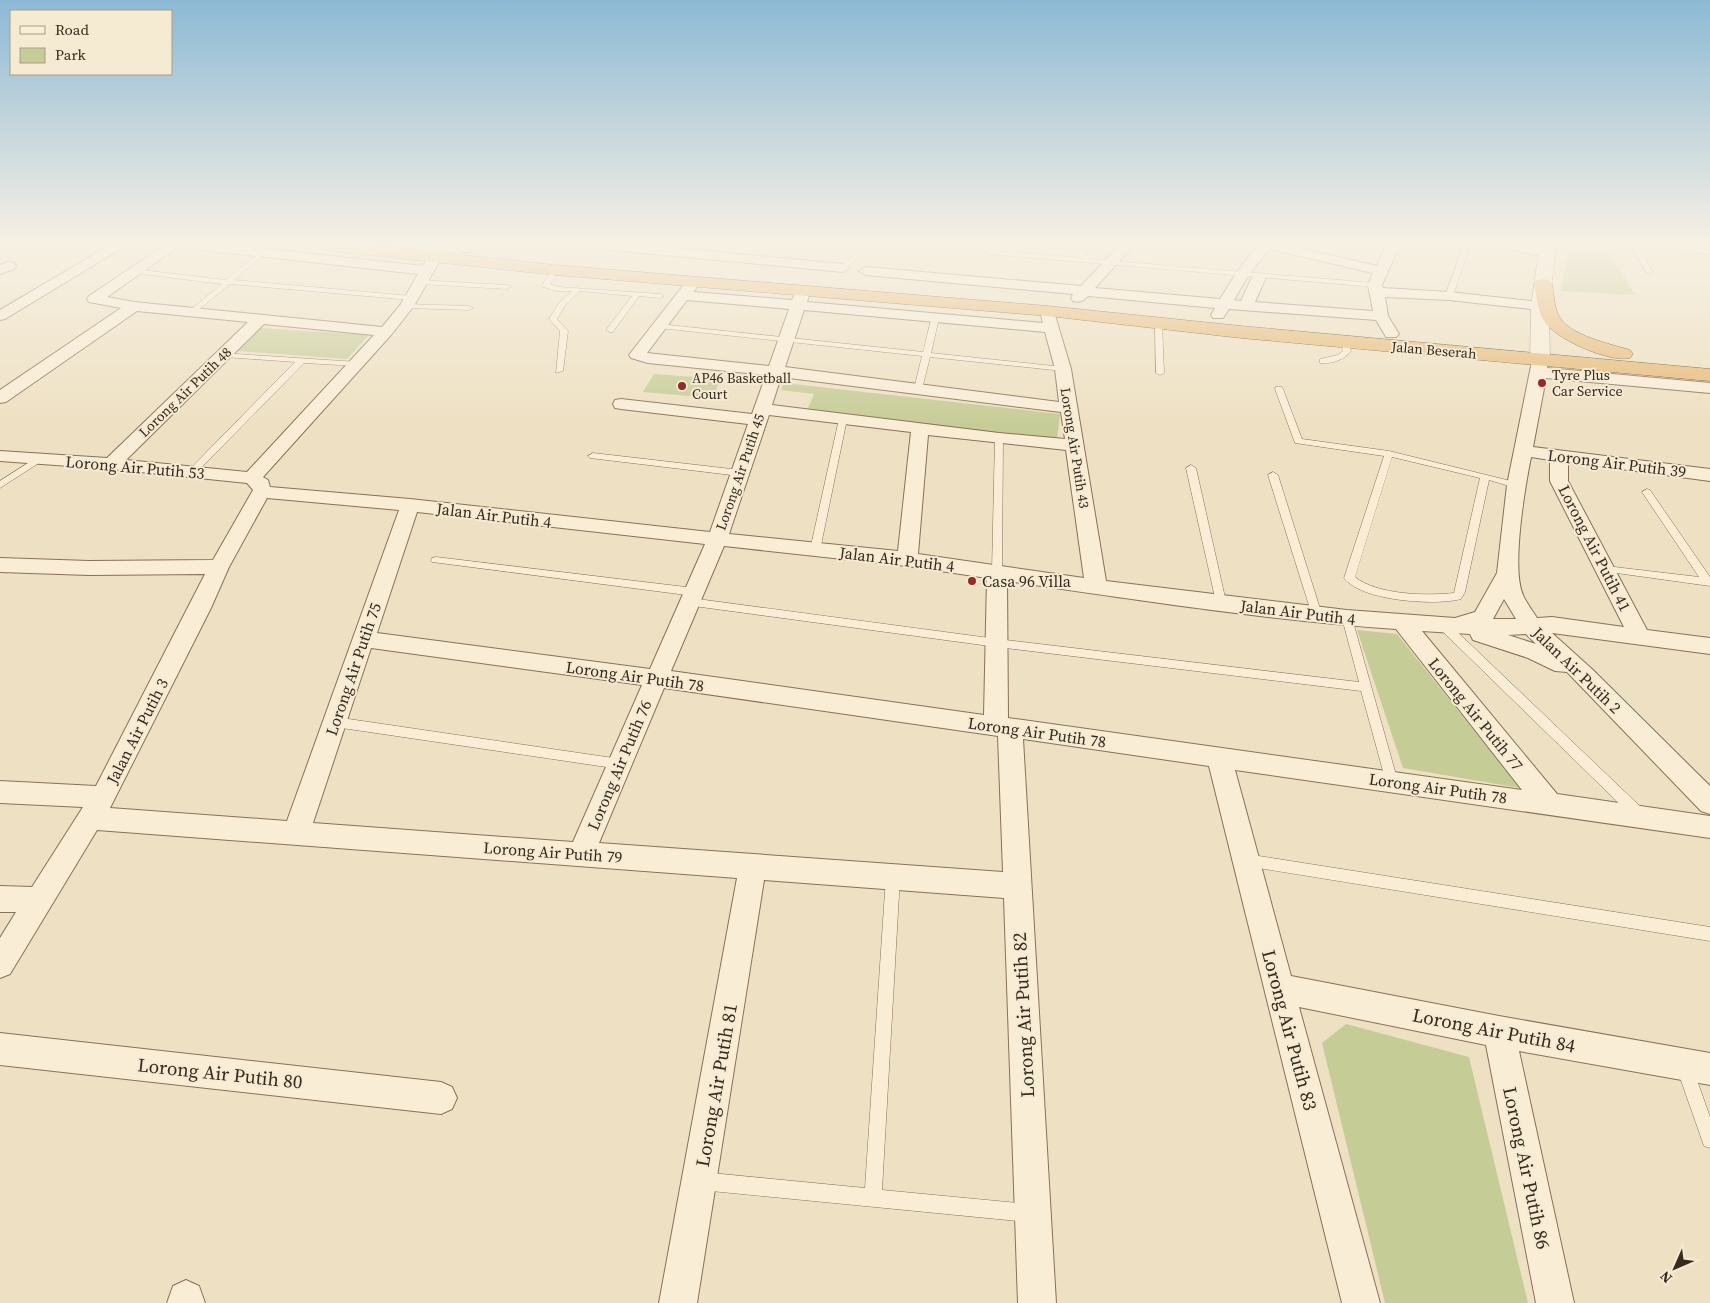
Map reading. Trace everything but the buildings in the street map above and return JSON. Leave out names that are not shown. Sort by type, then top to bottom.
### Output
[{"type":"highway","name":"Jalan Beserah","points":[[889,306],[1050,320],[1158,323],[1710,376]]},
{"type":"highway","name":"Jalan Beserah","points":[[1163,306],[1220,311],[1391,334],[1540,360],[1623,354],[1710,361]]},
{"type":"highway","points":[[1548,306],[1550,316],[1558,326],[1575,337],[1623,354]]},
{"type":"street","points":[[0,316],[17,306]]},
{"type":"street","points":[[0,398],[134,306],[386,332]]},
{"type":"street","name":"Jalan Air Putih 3","points":[[0,964],[96,807],[200,608],[256,485],[406,306]]},
{"type":"street","points":[[675,306],[637,355],[648,358],[775,371],[1069,408]]},
{"type":"street","name":"Lorong Air Putih 45","points":[[717,539],[798,306]]},
{"type":"street","points":[[853,306],[935,318],[1050,320]]},
{"type":"street","points":[[1220,311],[1223,306]]},
{"type":"street","points":[[1220,311],[1246,306],[1381,316]]},
{"type":"street","points":[[1379,306],[1381,316],[1391,334]]},
{"type":"street","points":[[1540,306],[1540,360],[1710,388]]},
{"type":"street","name":"Lorong Air Putih 48","points":[[110,464],[259,320]]},
{"type":"street","name":"Lorong Air Putih 43","points":[[1050,320],[1063,369],[1096,587]]},
{"type":"street","name":"Jalan Air Putih 2","points":[[1540,360],[1516,485],[1507,573],[1512,595],[1531,626],[1585,676],[1710,803]]},
{"type":"street","points":[[621,404],[843,419],[999,438],[1075,444]]},
{"type":"street","points":[[907,559],[920,428]]},
{"type":"street","name":"Lorong Air Putih 39","points":[[1523,451],[1710,475]]},
{"type":"street","name":"Lorong Air Putih 53","points":[[0,456],[192,472],[256,485]]},
{"type":"street","name":"Lorong Air Putih 41","points":[[1559,457],[1559,481],[1640,636]]},
{"type":"street","name":"Jalan Air Putih 4","points":[[256,485],[544,521],[907,559],[1096,587],[1347,618],[1451,625],[1514,627],[1552,625],[1710,646]]},
{"type":"street","name":"Lorong Air Putih 75","points":[[296,833],[410,505]]},
{"type":"street","name":"Lorong Air Putih 76","points":[[581,854],[717,539]]},
{"type":"street","points":[[0,565],[88,568],[219,566]]},
{"type":"street","name":"Lorong Air Putih 82","points":[[997,571],[997,642],[1017,886],[1037,1303]]},
{"type":"street","points":[[1451,625],[1483,617],[1507,573]]},
{"type":"street","name":"Lorong Air Putih 77","points":[[1403,623],[1549,804]]},
{"type":"street","points":[[1451,625],[1536,652],[1585,676]]},
{"type":"street","name":"Lorong Air Putih 78","points":[[363,639],[656,678],[1710,827]]},
{"type":"street","name":"Lorong Air Putih 83","points":[[1219,757],[1361,1303]]},
{"type":"street","name":"Lorong Air Putih 79","points":[[0,792],[96,807],[296,833],[1017,886]]},
{"type":"street","name":"Lorong Air Putih 81","points":[[678,1303],[753,866]]},
{"type":"street","points":[[0,900],[39,900]]},
{"type":"street","name":"Lorong Air Putih 84","points":[[1279,988],[1499,1032],[1697,1067]]},
{"type":"street","name":"Lorong Air Putih 86","points":[[1499,1032],[1554,1303]]},
{"type":"street","name":"Lorong Air Putih 80","points":[[0,1049],[441,1098]]},
{"type":"lane","points":[[192,313],[200,306]]},
{"type":"lane","points":[[447,306],[469,308]]},
{"type":"lane","points":[[559,370],[564,331],[553,319],[561,306]]},
{"type":"lane","points":[[610,330],[628,306]]},
{"type":"lane","points":[[918,389],[935,318]]},
{"type":"lane","points":[[1158,323],[1160,373]]},
{"type":"lane","points":[[659,326],[1063,369]]},
{"type":"lane","points":[[1323,362],[1341,357],[1347,351],[1344,341]]},
{"type":"lane","points":[[224,354],[358,364]]},
{"type":"lane","points":[[192,472],[302,360]]},
{"type":"lane","points":[[1279,389],[1298,441],[1390,454],[1516,485]]},
{"type":"lane","points":[[815,550],[843,419]]},
{"type":"lane","points":[[997,571],[999,438]]},
{"type":"lane","points":[[1390,454],[1349,578],[1354,584],[1370,591],[1443,599],[1457,596],[1460,592],[1485,476]]},
{"type":"lane","points":[[593,456],[740,473]]},
{"type":"lane","points":[[0,485],[40,459]]},
{"type":"lane","points":[[1191,468],[1221,602]]},
{"type":"lane","points":[[1273,475],[1317,614]]},
{"type":"lane","points":[[1647,492],[1709,581]]},
{"type":"lane","points":[[436,560],[997,642],[1366,687]]},
{"type":"lane","points":[[1606,569],[1709,581]]},
{"type":"lane","points":[[1347,618],[1392,782]]},
{"type":"lane","points":[[1451,625],[1642,817]]},
{"type":"lane","points":[[334,722],[620,764]]},
{"type":"lane","points":[[1246,860],[1710,934]]},
{"type":"lane","points":[[873,1198],[893,877]]},
{"type":"lane","points":[[1697,1067],[1710,1140]]},
{"type":"lane","points":[[699,1181],[1032,1213]]},
{"type":"green space","points":[[260,328],[369,335],[347,359],[235,351]]},
{"type":"green space","name":"AP46 Basketball Court","points":[[654,374],[721,379],[712,398],[643,392]]},
{"type":"green space","points":[[784,383],[1060,414],[1057,440],[807,410],[814,394],[781,390]]},
{"type":"green space","points":[[1357,630],[1397,634],[1520,788],[1403,768]]},
{"type":"green space","points":[[1346,1024],[1469,1057],[1528,1303],[1385,1303],[1322,1043]]},
{"type":"place","name":"Tyre Plus Car Service","points":[[1542,383]]},
{"type":"place","name":"AP46 Basketball Court","points":[[682,386]]},
{"type":"place","name":"Casa 96 Villa","points":[[972,581]]}]
